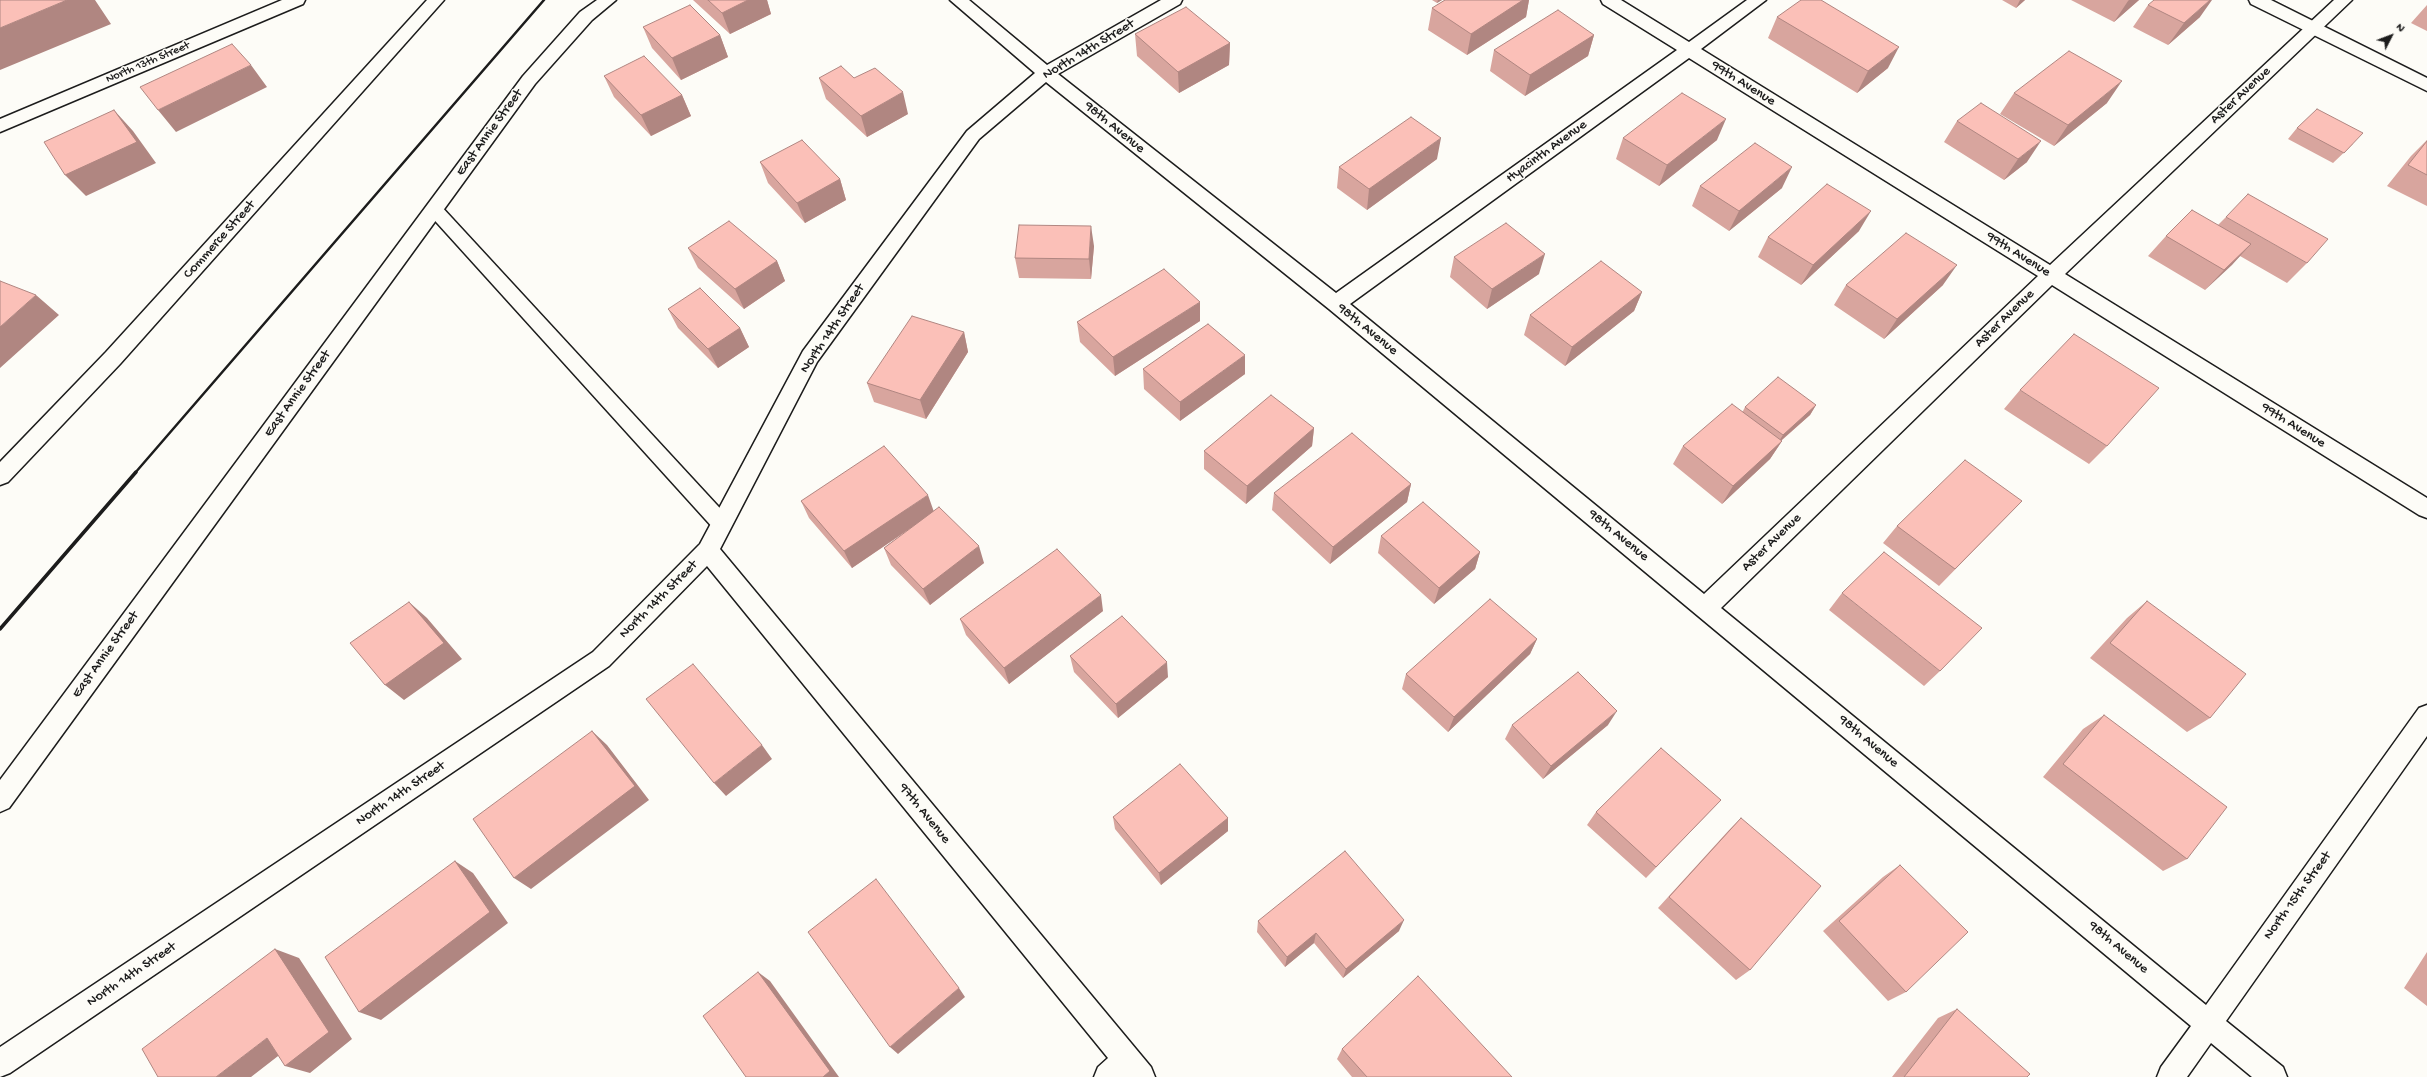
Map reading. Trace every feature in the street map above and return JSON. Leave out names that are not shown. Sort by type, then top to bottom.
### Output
[{"type":"street","name":"North 13th Street","points":[[0,126],[297,0]]},
{"type":"street","name":"Commerce Street","points":[[0,476],[113,358],[436,0]]},
{"type":"street","name":"East Annie Street","points":[[0,800],[529,80],[586,16],[608,0]]},
{"type":"street","name":"98th Avenue","points":[[958,0],[1046,73],[1336,304],[2273,1077]]},
{"type":"street","name":"North 14th Street","points":[[0,1063],[600,659],[708,551],[810,358],[973,135],[1046,73],[1174,0]]},
{"type":"street","name":"99th Avenue","points":[[1609,0],[2050,276],[2427,509]]},
{"type":"street","name":"Hyacinth Avenue","points":[[1336,304],[1758,0]]},
{"type":"street","points":[[2257,0],[2427,84]]},
{"type":"street","name":"Aster Avenue","points":[[1705,608],[2050,276],[2344,0]]},
{"type":"street","name":"97th Avenue","points":[[708,551],[1125,1071]]},
{"type":"street","name":"North 15th Street","points":[[2171,1077],[2427,716]]},
{"type":"lane","points":[[434,209],[722,524]]},
{"type":"building","points":[[0,0],[67,0],[0,28]]},
{"type":"building","points":[[708,0],[748,0],[722,13]]},
{"type":"building","points":[[1445,0],[1523,0],[1471,34],[1432,8]]},
{"type":"building","points":[[1801,0],[1821,0],[1899,47],[1868,71],[1777,17]]},
{"type":"building","points":[[2154,0],[2210,0],[2184,23],[2148,5]]},
{"type":"building","points":[[690,5],[720,35],[672,58],[643,27]]},
{"type":"building","points":[[1186,7],[1230,43],[1178,72],[1135,34]]},
{"type":"building","points":[[1558,10],[1594,35],[1530,75],[1494,50]]},
{"type":"building","points":[[232,44],[251,65],[158,110],[140,87]]},
{"type":"building","points":[[2069,51],[2122,81],[2068,125],[2014,93]]},
{"type":"building","points":[[644,56],[682,95],[641,115],[604,76]]},
{"type":"building","points":[[841,66],[854,78],[875,68],[903,92],[861,116],[819,78]]},
{"type":"building","points":[[1682,93],[1726,119],[1667,165],[1623,138]]},
{"type":"building","points":[[1981,103],[2041,141],[2018,159],[1957,121]]},
{"type":"building","points":[[2317,109],[2363,133],[2344,153],[2297,128]]},
{"type":"building","points":[[114,110],[137,142],[65,175],[44,142]]},
{"type":"building","points":[[1411,117],[1441,138],[1369,189],[1339,167]]},
{"type":"building","points":[[802,140],[840,179],[797,203],[760,162]]},
{"type":"building","points":[[2427,141],[2427,175],[2408,165]]},
{"type":"building","points":[[1755,143],[1792,167],[1739,211],[1700,186]]},
{"type":"building","points":[[1827,184],[1871,211],[1813,265],[1768,237]]},
{"type":"building","points":[[2248,194],[2328,239],[2307,263],[2226,217]]},
{"type":"building","points":[[2192,210],[2251,244],[2224,270],[2166,236]]},
{"type":"building","points":[[729,221],[777,261],[735,289],[688,248]]},
{"type":"building","points":[[1506,223],[1545,254],[1492,289],[1454,257]]},
{"type":"building","points":[[1019,225],[1091,226],[1089,259],[1015,258]]},
{"type":"building","points":[[1906,233],[1957,265],[1897,319],[1846,285]]},
{"type":"building","points":[[1601,261],[1642,292],[1572,347],[1530,315]]},
{"type":"building","points":[[1164,269],[1200,302],[1113,357],[1077,322]]},
{"type":"building","points":[[0,281],[36,295],[0,327]]},
{"type":"building","points":[[700,288],[740,328],[708,349],[668,309]]},
{"type":"building","points":[[912,316],[964,332],[920,400],[867,383]]},
{"type":"building","points":[[1208,324],[1245,355],[1180,402],[1143,369]]},
{"type":"building","points":[[2074,334],[2159,388],[2107,446],[2020,390]]},
{"type":"building","points":[[1778,377],[1816,405],[1783,435],[1745,407]]},
{"type":"building","points":[[1271,395],[1314,428],[1247,486],[1204,451]]},
{"type":"building","points":[[1732,404],[1782,441],[1733,486],[1683,446]]},
{"type":"building","points":[[1352,433],[1411,484],[1333,547],[1274,493]]},
{"type":"building","points":[[884,446],[928,495],[844,551],[801,501]]},
{"type":"building","points":[[1965,460],[2022,501],[1955,569],[1897,526]]},
{"type":"building","points":[[1423,502],[1480,552],[1439,588],[1381,536]]},
{"type":"building","points":[[939,507],[979,546],[923,589],[884,548]]},
{"type":"building","points":[[1057,549],[1101,595],[1004,668],[960,619]]},
{"type":"building","points":[[1884,552],[1982,628],[1940,671],[1842,593]]},
{"type":"building","points":[[1490,599],[1537,639],[1454,717],[1406,674]]},
{"type":"building","points":[[2147,601],[2246,674],[2210,718],[2110,643]]},
{"type":"building","points":[[409,602],[444,643],[385,685],[350,643]]},
{"type":"building","points":[[1122,616],[1167,662],[1116,704],[1070,656]]},
{"type":"building","points":[[693,664],[762,745],[714,783],[646,699]]},
{"type":"building","points":[[1578,672],[1617,711],[1551,766],[1512,725]]},
{"type":"building","points":[[2104,715],[2227,807],[2187,859],[2063,764]]},
{"type":"building","points":[[592,731],[635,786],[514,878],[473,819]]},
{"type":"building","points":[[1661,748],[1721,800],[1656,867],[1596,812]]},
{"type":"building","points":[[1180,764],[1228,818],[1159,873],[1113,817]]},
{"type":"building","points":[[1741,818],[1821,886],[1750,970],[1669,897]]},
{"type":"building","points":[[1345,851],[1404,920],[1346,969],[1316,933],[1287,957],[1258,921]]},
{"type":"building","points":[[455,861],[490,912],[359,1012],[325,957]]},
{"type":"building","points":[[1900,865],[1968,932],[1906,992],[1839,921]]},
{"type":"building","points":[[876,879],[959,988],[890,1047],[808,932]]},
{"type":"building","points":[[275,949],[329,1032],[285,1066],[267,1038],[216,1077],[158,1077],[142,1049]]},
{"type":"building","points":[[758,972],[830,1071],[823,1077],[746,1077],[703,1016]]},
{"type":"building","points":[[1418,976],[1512,1077],[1367,1077],[1342,1049]]},
{"type":"building","points":[[1957,1009],[2030,1074],[2027,1077],[1904,1077]]},
{"type":"railway","points":[[135,473],[544,0]]},
{"type":"railway","points":[[0,629],[136,472]]}]
